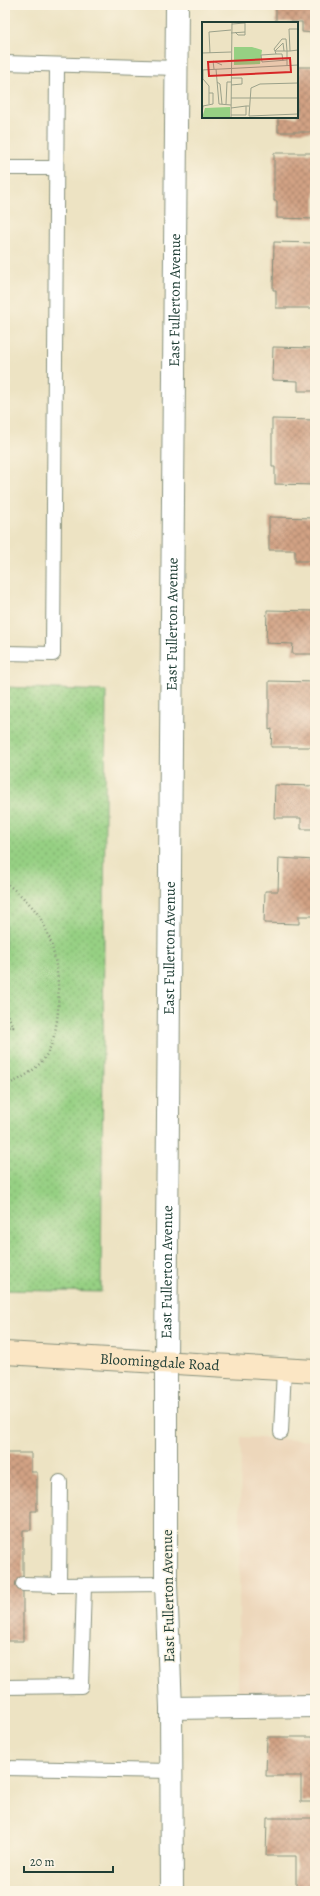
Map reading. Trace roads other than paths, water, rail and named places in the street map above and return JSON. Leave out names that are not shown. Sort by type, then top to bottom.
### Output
[{"type":"main road","name":"Bloomingdale Road","points":[[5,1353],[315,1371]]},
{"type":"street","name":"East Fullerton Avenue","points":[[172,1891],[171,1708],[166,1584],[166,1362],[177,5]]},
{"type":"street","points":[[171,1708],[315,1706]]},
{"type":"lane","points":[[5,63],[177,68]]},
{"type":"lane","points":[[5,653],[53,654],[55,168],[57,65]]},
{"type":"lane","points":[[5,168],[55,168]]},
{"type":"lane","points":[[281,1432],[284,1369]]},
{"type":"lane","points":[[59,1585],[60,1482]]},
{"type":"lane","points":[[23,1584],[166,1584]]},
{"type":"lane","points":[[5,1687],[81,1686],[84,1585]]},
{"type":"lane","points":[[5,1768],[172,1771]]}]
